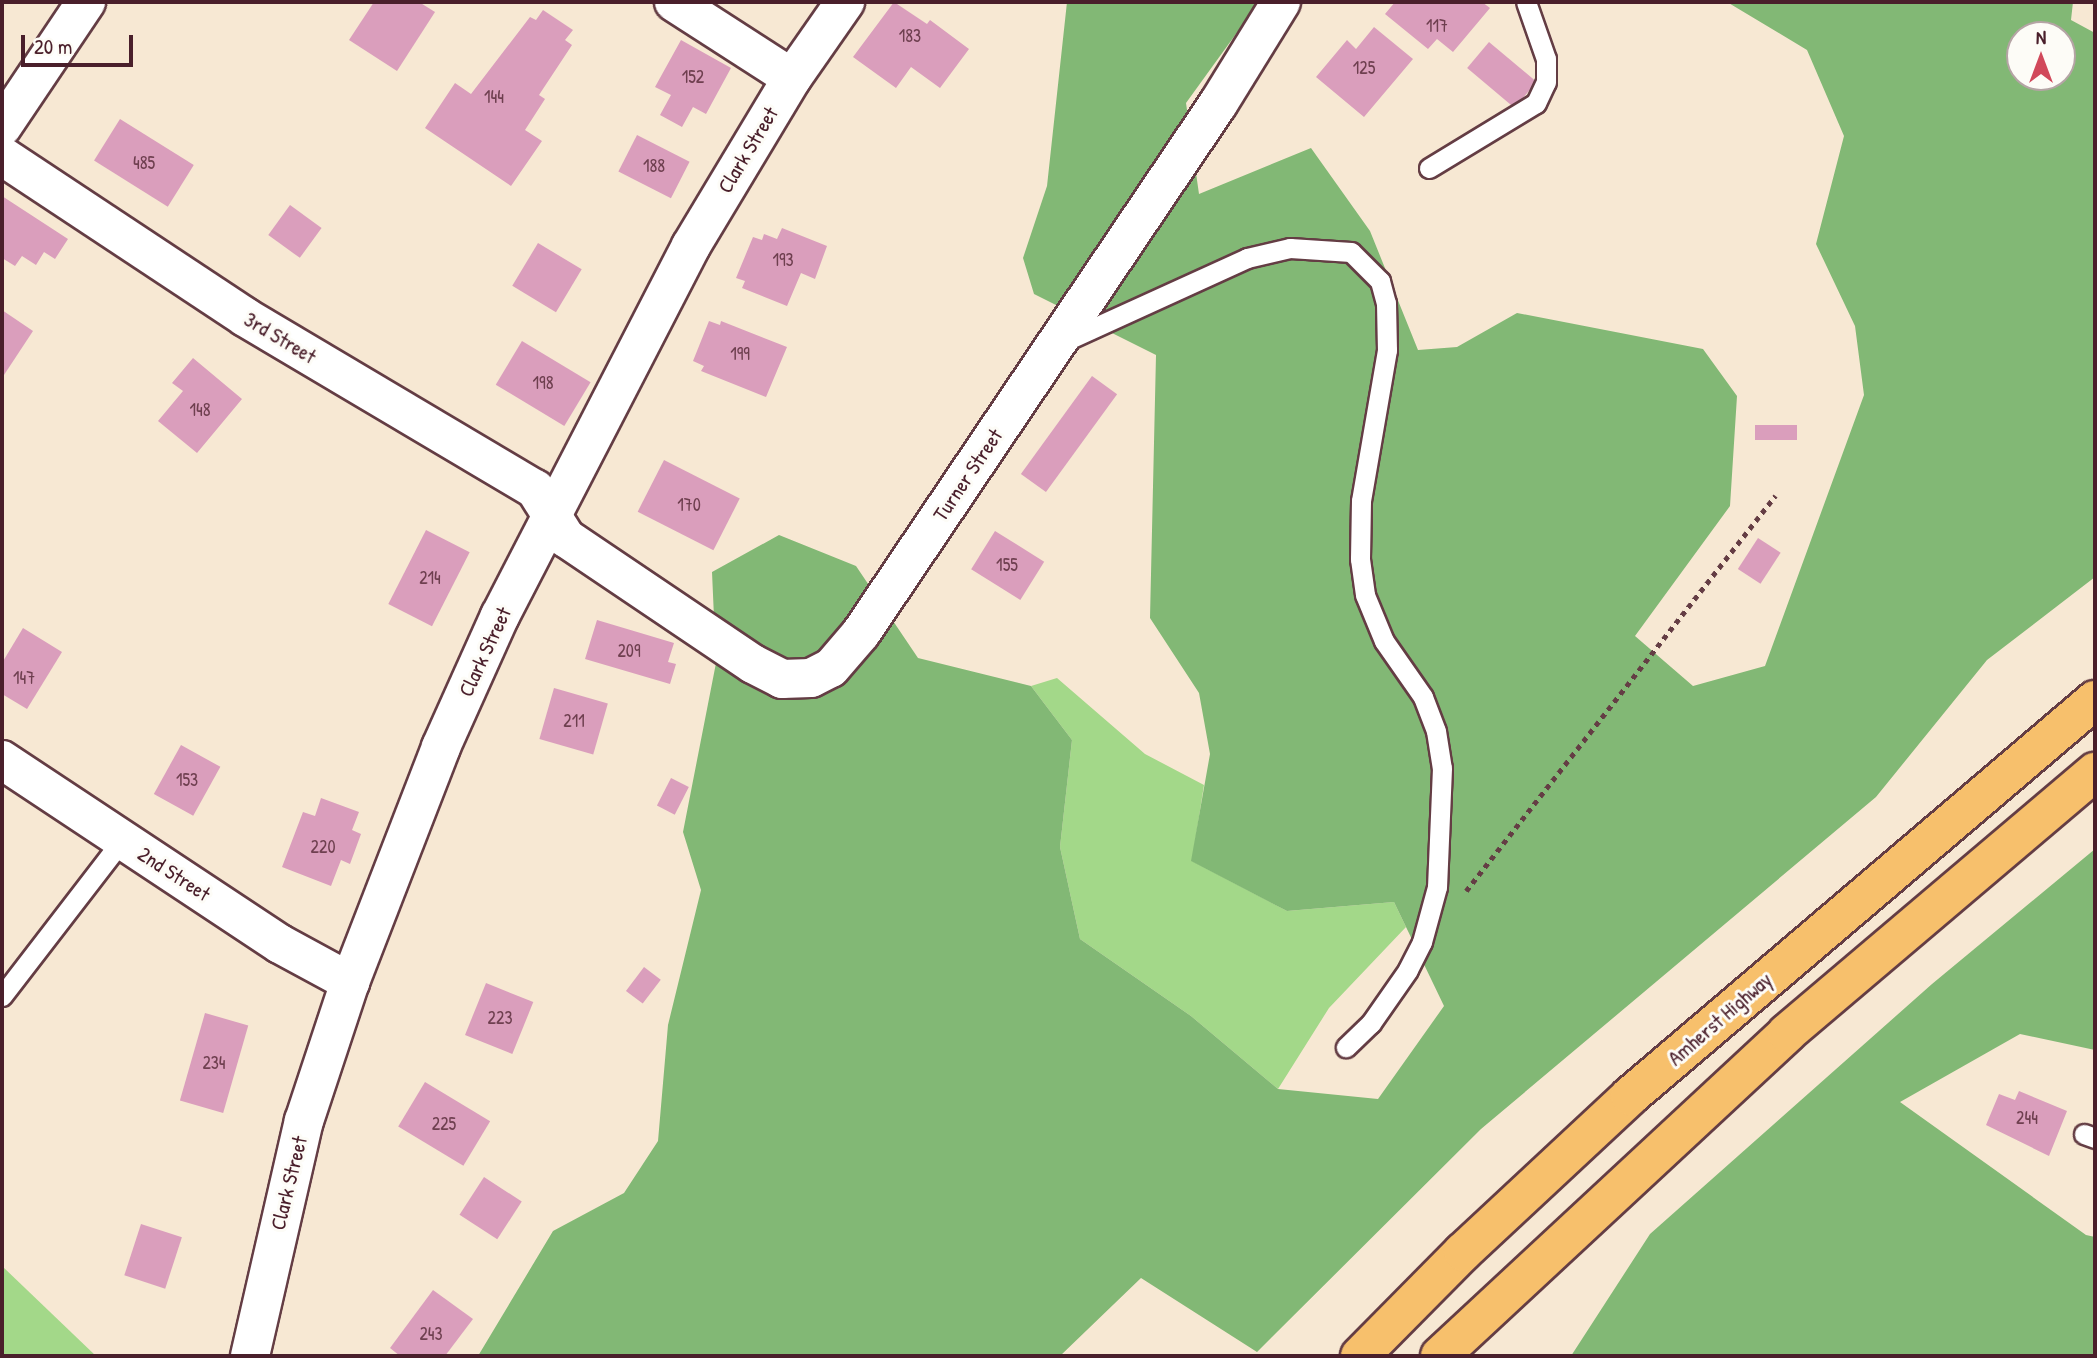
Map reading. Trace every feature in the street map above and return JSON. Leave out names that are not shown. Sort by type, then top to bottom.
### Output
[{"type":"highway","name":"Amherst Highway","points":[[1360,1356],[1463,1252],[1630,1096],[2095,699]]},
{"type":"highway","points":[[1440,1356],[1787,1033],[2095,772]]},
{"type":"street","points":[[2,127],[86,2]]},
{"type":"street","points":[[674,2],[792,78]]},
{"type":"street","name":"Clark Street","points":[[250,1356],[304,1121],[350,982],[441,747],[500,616],[553,520],[691,246],[792,78],[845,2]]},
{"type":"street","name":"Turner Street","points":[[553,520],[566,538],[753,664],[782,679],[811,678],[831,668],[861,633],[1055,346],[1281,2]]},
{"type":"street","name":"3rd Street","points":[[2,156],[245,317],[535,489],[553,520]]},
{"type":"street","name":"2nd Street","points":[[2,760],[280,944],[350,982]]},
{"type":"lane","points":[[1429,168],[1536,103],[1546,82],[1546,58],[1526,2]]},
{"type":"lane","points":[[1055,346],[1247,258],[1290,248],[1351,252],[1380,281],[1386,303],[1387,350],[1361,501],[1360,559],[1365,595],[1384,641],[1423,697],[1436,731],[1442,768],[1437,887],[1422,942],[1371,1023],[1346,1047]]},
{"type":"lane","points":[[2,996],[122,840]]},
{"type":"path","points":[[1422,942],[1775,496]]},
{"type":"green space","points":[[1067,2],[1259,2],[1186,103],[1199,194],[1311,148],[1370,231],[1418,350],[1457,347],[1517,313],[1703,349],[1737,396],[1730,506],[1635,636],[1693,686],[1765,666],[1864,395],[1855,326],[1816,244],[1844,136],[1807,50],[1727,2],[2073,2],[2073,21],[2006,21],[2006,91],[2076,91],[2076,23],[2095,33],[2095,577],[1987,660],[1876,797],[1481,1129],[1257,1352],[1141,1278],[1060,1356],[478,1356],[553,1231],[624,1193],[658,1141],[668,1025],[701,890],[683,832],[716,663],[712,572],[779,535],[856,566],[918,658],[1031,686],[1072,740],[1060,847],[1080,939],[1191,1016],[1278,1089],[1378,1099],[1444,1006],[1394,902],[1287,911],[1191,861],[1210,754],[1199,693],[1150,618],[1156,355],[1034,294],[1023,258],[1047,186]]},
{"type":"green space","points":[[1057,678],[1145,754],[1204,785],[1192,861],[1287,911],[1394,902],[1406,927],[1329,1008],[1278,1089],[1191,1016],[1080,939],[1060,847],[1072,740],[1031,686]]},
{"type":"green space","points":[[2095,849],[2095,1050],[2020,1034],[1900,1102],[2086,1235],[2095,1237],[2095,1356],[1571,1356],[1650,1234],[1932,984]]},
{"type":"green space","points":[[2,1266],[96,1356],[2,1356]]},
{"type":"building","points":[[374,2],[419,2],[435,12],[397,71],[349,40]]},
{"type":"building","points":[[894,2],[927,24],[930,20],[969,49],[940,88],[911,67],[896,88],[853,57]]},
{"type":"building","points":[[1395,2],[1482,2],[1490,8],[1453,52],[1437,39],[1428,49],[1385,14]]},
{"type":"building","points":[[543,10],[573,30],[565,40],[572,45],[539,95],[545,99],[525,130],[542,141],[511,186],[425,128],[455,83],[471,94],[530,17],[536,20]]},
{"type":"building","points":[[1374,27],[1413,59],[1364,117],[1316,77],[1347,40],[1356,49]]},
{"type":"building","points":[[681,40],[731,68],[706,114],[693,107],[682,127],[660,115],[671,95],[655,87]]},
{"type":"building","points":[[1489,42],[1536,82],[1515,108],[1467,68]]},
{"type":"building","points":[[120,119],[194,165],[168,207],[94,161]]},
{"type":"building","points":[[637,135],[690,162],[671,198],[618,172]]},
{"type":"building","points":[[2,196],[68,239],[55,259],[44,252],[36,265],[22,256],[15,266],[2,258]]},
{"type":"building","points":[[290,205],[322,228],[300,258],[268,235]]},
{"type":"building","points":[[782,228],[827,246],[815,279],[801,273],[787,306],[742,288],[745,281],[736,278],[753,237],[762,240],[764,234],[777,239]]},
{"type":"building","points":[[538,243],[582,269],[556,312],[512,286]]},
{"type":"building","points":[[2,310],[33,331],[2,378]]},
{"type":"building","points":[[709,321],[720,325],[721,321],[787,347],[766,397],[701,371],[704,366],[693,361]]},
{"type":"building","points":[[522,341],[591,382],[564,426],[496,385]]},
{"type":"building","points":[[193,358],[242,399],[197,453],[158,421],[183,391],[172,383]]},
{"type":"building","points":[[1092,376],[1117,394],[1046,492],[1021,474]]},
{"type":"building","points":[[1755,425],[1797,425],[1797,440],[1755,440]]},
{"type":"building","points":[[664,460],[740,499],[713,550],[638,512]]},
{"type":"building","points":[[426,530],[470,552],[432,626],[388,604]]},
{"type":"building","points":[[995,531],[1044,562],[1020,600],[971,569]]},
{"type":"building","points":[[1758,538],[1781,553],[1760,584],[1738,569]]},
{"type":"building","points":[[597,620],[674,643],[668,662],[676,664],[670,684],[585,659]]},
{"type":"building","points":[[23,628],[62,652],[27,709],[2,694],[2,663]]},
{"type":"building","points":[[554,688],[608,703],[593,754],[539,739]]},
{"type":"building","points":[[181,745],[220,767],[193,816],[154,794]]},
{"type":"building","points":[[671,778],[689,787],[675,815],[657,806]]},
{"type":"building","points":[[321,798],[359,812],[352,830],[361,834],[350,864],[341,860],[331,886],[282,867],[303,812],[315,816]]},
{"type":"building","points":[[644,967],[661,980],[643,1004],[626,991]]},
{"type":"building","points":[[486,983],[533,1002],[512,1054],[465,1035]]},
{"type":"building","points":[[205,1013],[248,1025],[223,1113],[180,1100]]},
{"type":"building","points":[[425,1082],[490,1121],[463,1166],[398,1127]]},
{"type":"building","points":[[2019,1091],[2067,1111],[2049,1156],[1986,1125],[1999,1094],[2015,1100]]},
{"type":"building","points":[[484,1177],[522,1202],[497,1239],[459,1215]]},
{"type":"building","points":[[141,1224],[182,1237],[165,1289],[124,1275]]},
{"type":"building","points":[[433,1290],[473,1319],[445,1356],[400,1356],[390,1348]]}]
